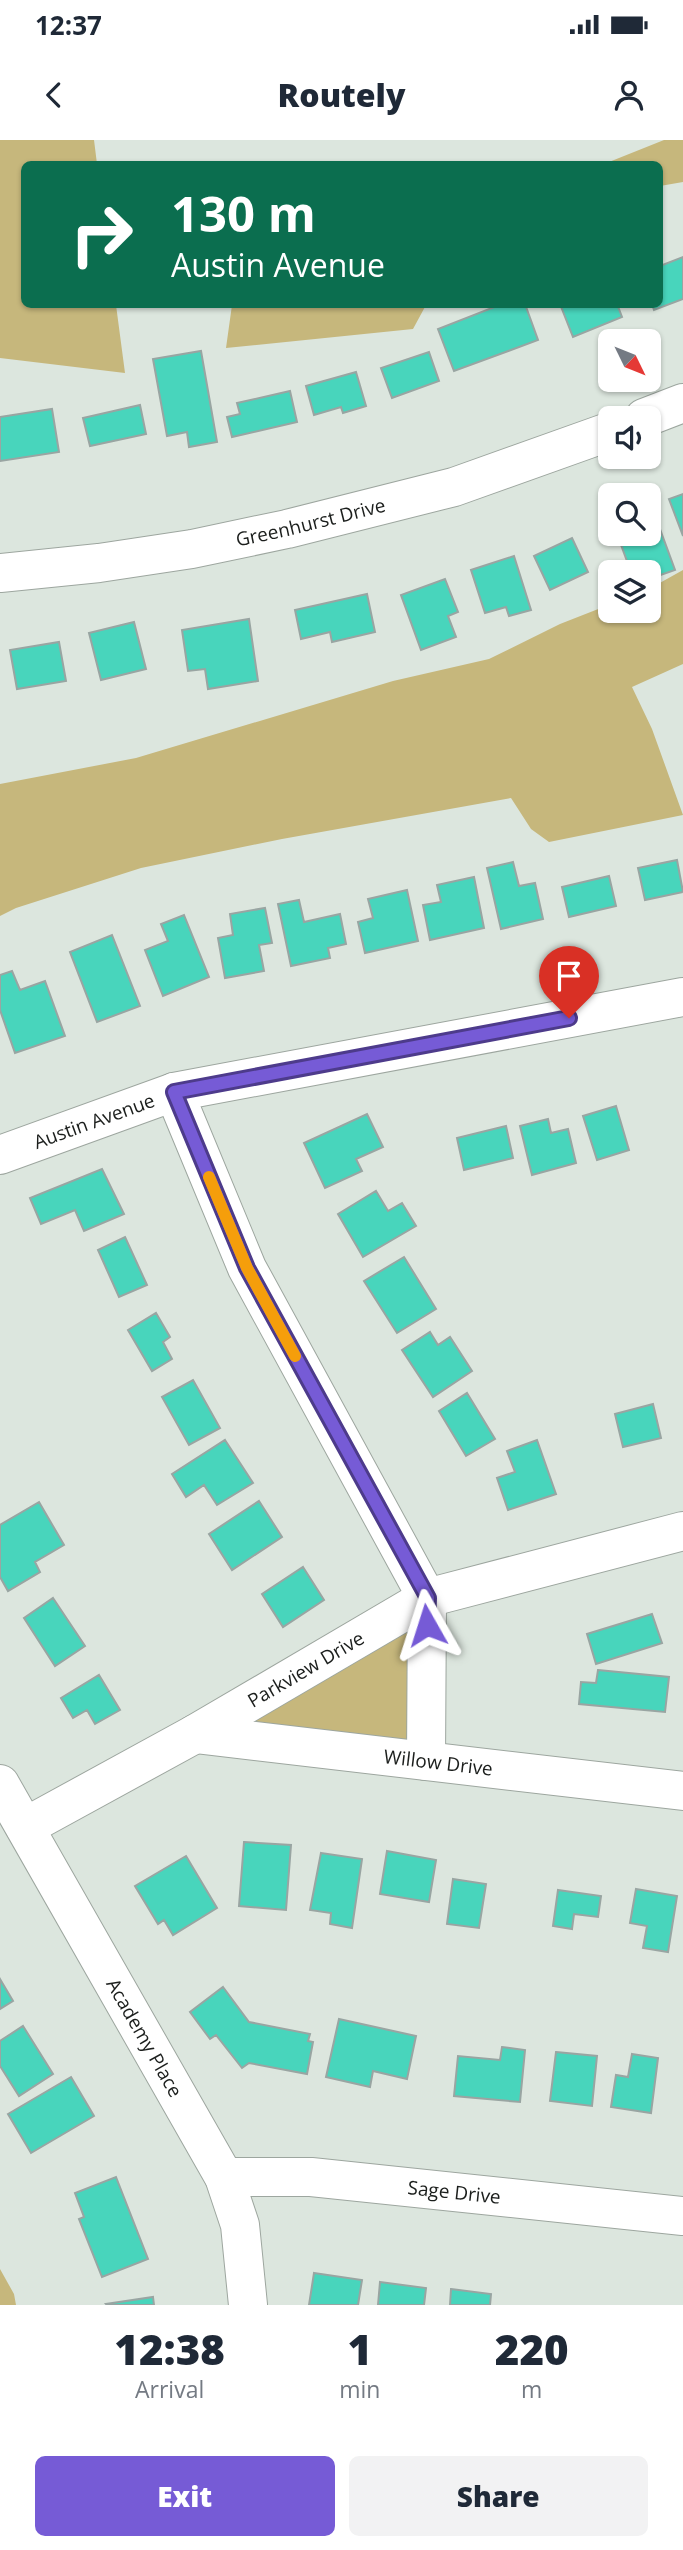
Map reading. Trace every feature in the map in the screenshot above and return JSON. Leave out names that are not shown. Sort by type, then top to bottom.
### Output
[{"type":"street","points":[[661,411],[683,403]]},
{"type":"street","name":"Greenhurst Drive","points":[[0,573],[99,563],[192,549],[287,529],[454,487],[598,436]]},
{"type":"street","name":"Austin Avenue","points":[[0,1155],[174,1092],[683,997]]},
{"type":"street","points":[[174,1092],[247,1268],[428,1598],[426,1761]]},
{"type":"street","name":"Parkview Drive","points":[[25,1828],[195,1734],[428,1598],[683,1531]]},
{"type":"street","name":"Willow Drive","points":[[195,1734],[683,1791]]},
{"type":"street","name":"Academy Place","points":[[0,1784],[223,2177],[240,2225],[248,2305]]},
{"type":"street","name":"Sage Drive","points":[[223,2177],[311,2177],[683,2216]]},
{"type":"shaded area","points":[[0,140],[94,140],[97,161],[21,161],[21,308],[116,308],[125,373],[0,358]]},
{"type":"shaded area","points":[[664,140],[683,140],[683,182],[663,185],[663,161],[612,161]]},
{"type":"shaded area","points":[[231,308],[424,308],[413,329],[226,348]]},
{"type":"shaded area","points":[[683,570],[683,664],[632,687],[652,729],[683,815],[549,842],[531,829],[511,798],[282,839],[141,868],[16,908],[0,916],[0,784],[136,758],[393,681],[489,659],[560,624],[598,609],[598,623],[661,623],[661,582]]},
{"type":"shaded area","points":[[404,1631],[413,1634],[414,1733],[403,1741],[246,1724]]},
{"type":"shaded area","points":[[0,2269],[14,2294],[16,2305],[0,2305]]},
{"type":"building","points":[[683,257],[683,299],[663,307],[663,265]]},
{"type":"building","points":[[492,308],[526,308],[538,340],[454,371],[438,329]]},
{"type":"building","points":[[562,308],[619,308],[622,317],[573,337]]},
{"type":"building","points":[[201,351],[217,442],[189,447],[187,432],[167,436],[153,359]]},
{"type":"building","points":[[429,352],[439,381],[392,398],[381,368]]},
{"type":"building","points":[[356,372],[366,406],[343,413],[341,407],[314,415],[306,386]]},
{"type":"building","points":[[290,391],[297,422],[232,437],[227,417],[240,414],[237,403]]},
{"type":"building","points":[[140,405],[146,434],[90,446],[83,418]]},
{"type":"building","points":[[52,409],[59,452],[0,461],[0,417]]},
{"type":"building","points":[[683,494],[683,536],[669,499]]},
{"type":"building","points":[[661,532],[675,570],[661,575],[661,560],[627,560],[621,546],[661,546]]},
{"type":"building","points":[[572,538],[588,572],[550,590],[534,556]]},
{"type":"building","points":[[514,556],[531,610],[509,616],[506,607],[485,613],[471,570]]},
{"type":"building","points":[[445,579],[458,612],[448,616],[456,637],[421,650],[401,595]]},
{"type":"building","points":[[367,594],[375,632],[332,642],[330,632],[301,639],[295,610]]},
{"type":"building","points":[[249,619],[258,681],[208,689],[205,669],[188,671],[182,630]]},
{"type":"building","points":[[134,622],[146,669],[101,680],[89,633]]},
{"type":"building","points":[[59,642],[66,681],[17,689],[10,650]]},
{"type":"building","points":[[677,860],[683,892],[645,900],[638,868]]},
{"type":"building","points":[[513,862],[519,886],[535,883],[543,919],[501,929],[487,868]]},
{"type":"building","points":[[609,876],[616,906],[569,917],[562,887]]},
{"type":"building","points":[[474,877],[484,928],[430,940],[423,905],[441,902],[437,885]]},
{"type":"building","points":[[407,890],[418,941],[365,953],[358,922],[373,918],[368,899]]},
{"type":"building","points":[[299,900],[304,922],[340,914],[346,944],[328,948],[330,958],[291,966],[278,904]]},
{"type":"building","points":[[265,908],[272,943],[259,945],[264,971],[225,978],[218,938],[233,935],[230,914]]},
{"type":"building","points":[[184,915],[209,977],[163,996],[145,950],[168,941],[161,924]]},
{"type":"building","points":[[112,935],[140,1006],[97,1022],[70,952]]},
{"type":"building","points":[[12,971],[20,990],[45,981],[65,1036],[15,1053],[0,1010],[0,975]]},
{"type":"building","points":[[616,1106],[629,1150],[597,1160],[583,1116]]},
{"type":"building","points":[[367,1114],[383,1147],[356,1159],[362,1171],[325,1188],[304,1143]]},
{"type":"building","points":[[548,1119],[551,1133],[568,1129],[576,1163],[532,1175],[520,1126]]},
{"type":"building","points":[[506,1126],[513,1158],[464,1170],[457,1138]]},
{"type":"building","points":[[102,1169],[124,1214],[84,1231],[75,1210],[41,1224],[30,1198]]},
{"type":"building","points":[[376,1191],[388,1211],[402,1203],[416,1226],[363,1257],[338,1214]]},
{"type":"building","points":[[125,1237],[147,1285],[119,1297],[98,1250]]},
{"type":"building","points":[[404,1257],[436,1309],[397,1333],[364,1281]]},
{"type":"building","points":[[156,1313],[170,1337],[163,1342],[172,1359],[152,1371],[128,1330]]},
{"type":"building","points":[[430,1332],[438,1345],[450,1337],[472,1371],[433,1397],[402,1350]]},
{"type":"building","points":[[193,1380],[220,1428],[189,1445],[162,1397]]},
{"type":"building","points":[[467,1393],[495,1439],[466,1456],[439,1411]]},
{"type":"building","points":[[653,1404],[661,1438],[623,1447],[615,1414]]},
{"type":"building","points":[[225,1440],[253,1483],[217,1505],[204,1485],[186,1497],[172,1474]]},
{"type":"building","points":[[537,1440],[556,1494],[508,1510],[497,1478],[515,1472],[507,1451]]},
{"type":"building","points":[[259,1501],[282,1537],[232,1570],[209,1534]]},
{"type":"building","points":[[39,1502],[64,1545],[35,1562],[40,1572],[8,1591],[0,1577],[0,1525]]},
{"type":"building","points":[[303,1567],[324,1600],[283,1627],[262,1594]]},
{"type":"building","points":[[53,1598],[85,1646],[55,1666],[24,1618]]},
{"type":"building","points":[[652,1614],[662,1643],[596,1664],[587,1634]]},
{"type":"building","points":[[598,1670],[669,1677],[665,1712],[579,1704],[581,1682],[596,1683]]},
{"type":"building","points":[[99,1675],[120,1710],[95,1724],[87,1710],[73,1718],[61,1698]]},
{"type":"building","points":[[244,1842],[291,1845],[286,1910],[239,1906]]},
{"type":"building","points":[[387,1851],[436,1860],[429,1902],[380,1894]]},
{"type":"building","points":[[321,1853],[362,1859],[352,1928],[330,1924],[331,1913],[310,1910]]},
{"type":"building","points":[[186,1856],[217,1908],[173,1935],[164,1920],[158,1924],[135,1886]]},
{"type":"building","points":[[453,1879],[486,1884],[479,1928],[447,1924]]},
{"type":"building","points":[[636,1889],[677,1896],[668,1952],[643,1948],[647,1926],[630,1923]]},
{"type":"building","points":[[558,1890],[601,1896],[598,1917],[574,1914],[572,1929],[553,1926]]},
{"type":"building","points":[[0,1979],[13,2001],[0,2009]]},
{"type":"building","points":[[223,1987],[249,2022],[310,2034],[308,2041],[313,2042],[307,2074],[249,2063],[242,2068],[216,2035],[210,2039],[190,2012]]},
{"type":"building","points":[[339,2019],[416,2036],[407,2079],[373,2071],[370,2087],[326,2077]]},
{"type":"building","points":[[23,2026],[53,2074],[19,2096],[0,2066],[0,2041]]},
{"type":"building","points":[[502,2047],[525,2050],[520,2102],[454,2096],[458,2056],[500,2060]]},
{"type":"building","points":[[556,2052],[597,2056],[592,2106],[550,2101]]},
{"type":"building","points":[[632,2054],[658,2058],[651,2113],[611,2107],[616,2075],[628,2077]]},
{"type":"building","points":[[71,2077],[94,2116],[31,2153],[8,2114]]},
{"type":"building","points":[[116,2177],[148,2259],[102,2277],[79,2219],[84,2217],[75,2193]]},
{"type":"building","points":[[314,2273],[362,2280],[358,2305],[309,2305]]},
{"type":"building","points":[[380,2282],[426,2288],[424,2305],[378,2305]]},
{"type":"building","points":[[451,2289],[491,2294],[490,2305],[450,2305]]},
{"type":"building","points":[[153,2297],[154,2305],[106,2304]]},
{"type":"slow traffic","points":[[209,1177],[247,1268],[295,1356]]},
{"type":"route","points":[[427,1625],[428,1598],[247,1268],[174,1092],[569,1018]]}]
